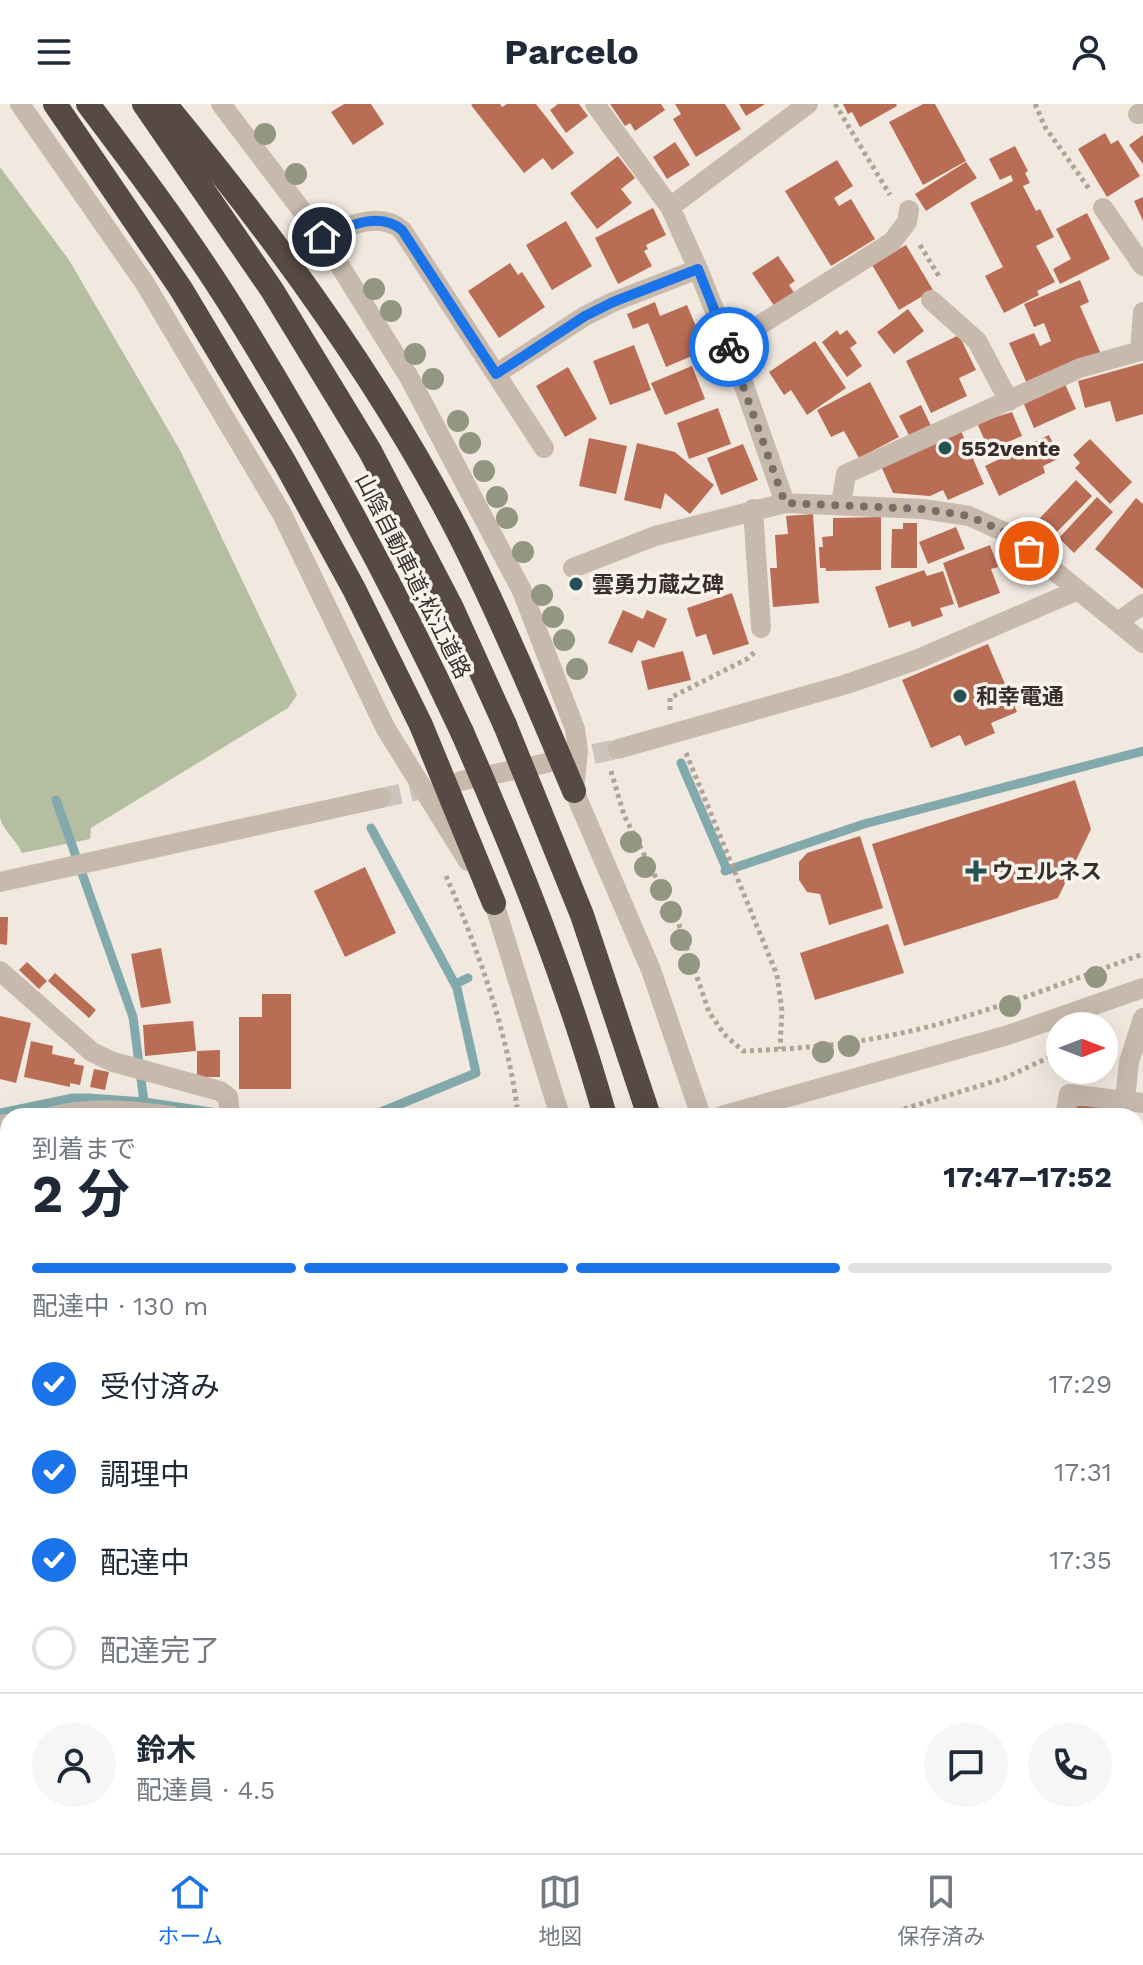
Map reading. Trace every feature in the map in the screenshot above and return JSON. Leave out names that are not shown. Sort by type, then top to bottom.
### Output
[{"type":"highway","points":[[55,104],[181,289],[285,463],[347,575],[421,725],[494,903]]},
{"type":"highway","name":"山陰自動車道;松江道路","points":[[88,104],[228,301],[331,473],[413,628],[515,853],[602,1108]]},
{"type":"highway","name":"山陰自動車道;松江道路","points":[[144,104],[272,290],[370,451],[451,606],[505,725],[582,915],[646,1108]]},
{"type":"highway","points":[[165,104],[259,221],[332,325],[393,420],[459,535],[511,643],[574,791]]},
{"type":"street","points":[[20,104],[144,282],[282,514],[386,729],[494,903],[558,1108]]},
{"type":"street","points":[[221,104],[322,237],[409,377],[522,591],[575,729],[578,751],[574,791],[651,970],[698,1108]]},
{"type":"street","points":[[595,104],[670,207],[728,345],[785,503]]},
{"type":"street","points":[[670,207],[808,104]]},
{"type":"street","points":[[1103,208],[1143,266]]},
{"type":"street","points":[[728,345],[892,242],[907,222],[909,210]]},
{"type":"street","points":[[322,237],[374,220],[396,225],[402,230],[544,448]]},
{"type":"street","points":[[496,374],[585,316],[698,269]]},
{"type":"street","points":[[931,300],[977,341],[1009,401]]},
{"type":"street","points":[[841,504],[846,474],[1080,368],[1142,350],[1143,312]]},
{"type":"street","points":[[573,568],[655,536],[785,503],[923,509],[969,516],[1009,534],[1143,643]]},
{"type":"street","points":[[753,509],[761,628]]},
{"type":"street","points":[[614,754],[678,732],[847,684],[916,660],[1078,590]]},
{"type":"street","points":[[1118,622],[1143,604]]},
{"type":"street","points":[[461,781],[547,763]]},
{"type":"street","points":[[0,882],[381,798]]},
{"type":"street","points":[[0,971],[92,1052],[220,1091],[228,1097],[230,1108]]},
{"type":"street","points":[[749,1108],[1008,1035],[1143,988],[1143,1011]]},
{"type":"street","points":[[1066,1108],[1069,1094],[1134,1101],[1129,1062],[1143,1018]]},
{"type":"path","points":[[1035,104],[1045,127],[1103,208]]},
{"type":"path","points":[[761,628],[761,646],[747,659],[670,698],[669,708],[777,975],[782,1011],[780,1049]]},
{"type":"path","points":[[614,754],[624,815],[677,919],[709,1012],[724,1034],[743,1051],[820,1047],[897,1034],[953,1019],[1143,954]]},
{"type":"path","points":[[443,870],[462,912],[511,1062],[517,1107]]},
{"type":"path","points":[[907,1108],[1005,1078],[1046,1059]]},
{"type":"green space","points":[[0,167],[69,260],[180,450],[297,695],[288,708],[91,828],[90,839],[22,853],[0,818]]},
{"type":"building","points":[[344,104],[371,104],[384,124],[353,145],[331,112]]},
{"type":"building","points":[[473,104],[500,104],[502,107],[507,104],[536,104],[574,153],[552,170],[543,158],[524,173]]},
{"type":"building","points":[[558,104],[579,104],[588,116],[566,133],[550,110]]},
{"type":"building","points":[[610,104],[661,104],[665,110],[635,131],[630,123],[625,126]]},
{"type":"building","points":[[675,104],[725,104],[741,129],[696,157],[673,119],[681,114]]},
{"type":"building","points":[[739,104],[765,104],[746,116]]},
{"type":"building","points":[[843,104],[897,106],[860,127],[852,112],[848,114]]},
{"type":"building","points":[[923,104],[935,104],[966,161],[923,185],[889,122]]},
{"type":"building","points":[[1105,133],[1111,144],[1118,140],[1140,176],[1107,197],[1078,149]]},
{"type":"building","points":[[1143,135],[1143,164],[1129,145]]},
{"type":"building","points":[[675,142],[690,165],[667,179],[653,157]]},
{"type":"building","points":[[1015,146],[1028,171],[1025,173],[1030,183],[1023,186],[1036,211],[1040,209],[1054,237],[1036,246],[1055,282],[1037,291],[1039,295],[1004,313],[985,276],[1003,267],[970,203],[1013,181],[1011,175],[1000,180],[989,159]]},
{"type":"building","points":[[618,156],[635,178],[621,189],[632,203],[597,229],[570,193]]},
{"type":"building","points":[[837,160],[853,186],[834,198],[839,206],[851,199],[875,239],[831,266],[785,191]]},
{"type":"building","points":[[966,162],[977,178],[926,211],[915,194]]},
{"type":"building","points":[[1143,197],[1143,221],[1134,201]]},
{"type":"building","points":[[653,208],[666,235],[646,245],[648,249],[644,251],[652,266],[618,284],[595,238]]},
{"type":"building","points":[[1087,213],[1110,259],[1060,284],[1053,269],[1071,259],[1056,229]]},
{"type":"building","points":[[566,221],[592,266],[552,290],[526,245]]},
{"type":"building","points":[[906,245],[933,290],[899,310],[872,265]]},
{"type":"building","points":[[778,256],[795,281],[789,285],[795,294],[775,307],[752,273]]},
{"type":"building","points":[[510,263],[518,275],[522,272],[545,307],[499,338],[468,291]]},
{"type":"building","points":[[1080,280],[1089,302],[1080,306],[1101,354],[1028,386],[1009,343],[1034,333],[1040,346],[1051,341],[1044,323],[1034,327],[1024,304]]},
{"type":"building","points":[[655,302],[660,316],[687,305],[706,350],[666,367],[648,323],[633,329],[627,314]]},
{"type":"building","points":[[908,309],[924,331],[894,354],[877,332]]},
{"type":"building","points":[[837,330],[840,335],[847,330],[857,343],[850,348],[862,366],[847,377],[822,342]]},
{"type":"building","points":[[959,335],[976,370],[959,378],[967,396],[931,413],[906,361]]},
{"type":"building","points":[[815,341],[846,388],[807,415],[791,390],[784,395],[769,372]]},
{"type":"building","points":[[634,345],[651,390],[610,405],[593,361]]},
{"type":"building","points":[[1143,363],[1143,414],[1116,422],[1110,401],[1085,408],[1078,381]]},
{"type":"building","points":[[692,366],[705,399],[665,415],[651,383]]},
{"type":"building","points":[[568,367],[597,419],[565,437],[536,386]]},
{"type":"building","points":[[870,382],[899,437],[859,458],[844,431],[831,437],[817,410]]},
{"type":"building","points":[[1065,384],[1076,409],[1034,428],[1023,402]]},
{"type":"building","points":[[921,405],[931,426],[910,437],[899,416]]},
{"type":"building","points":[[718,408],[731,444],[689,459],[677,423]]},
{"type":"building","points":[[1012,412],[1022,436],[989,450],[977,423]]},
{"type":"building","name":"552vente","points":[[961,431],[984,484],[948,500],[943,490],[930,496],[893,493],[881,466]]},
{"type":"building","points":[[1049,435],[1060,458],[1043,466],[1045,473],[999,496],[985,466]]},
{"type":"building","points":[[589,438],[627,446],[616,494],[579,486]]},
{"type":"building","points":[[1090,439],[1132,482],[1110,504],[1075,468],[1080,463],[1073,455]]},
{"type":"building","points":[[637,443],[675,452],[714,485],[690,514],[665,493],[661,509],[624,500]]},
{"type":"building","points":[[743,444],[758,480],[721,495],[707,458]]},
{"type":"building","points":[[1076,480],[1092,496],[1056,533],[1040,518]]},
{"type":"building","points":[[1097,497],[1113,512],[1074,553],[1059,538]]},
{"type":"building","points":[[1136,498],[1143,504],[1143,589],[1095,549]]},
{"type":"building","points":[[813,514],[819,603],[773,607],[770,568],[777,568],[775,535],[788,534],[786,516]]},
{"type":"building","points":[[881,517],[881,570],[826,571],[826,568],[820,568],[819,547],[823,547],[822,537],[833,536],[833,518]]},
{"type":"building","points":[[903,523],[917,523],[917,568],[891,568],[892,529],[903,529]]},
{"type":"building","points":[[956,527],[965,549],[928,564],[919,542]]},
{"type":"building","points":[[990,545],[998,567],[991,569],[1000,593],[959,608],[943,563]]},
{"type":"building","points":[[924,570],[927,576],[943,571],[954,604],[940,608],[943,616],[912,627],[910,621],[889,628],[875,587]]},
{"type":"building","points":[[732,593],[749,644],[713,655],[706,634],[696,637],[687,608]]},
{"type":"building","points":[[623,610],[643,619],[647,610],[667,619],[654,648],[638,640],[632,653],[608,643]]},
{"type":"building","name":"和幸電通","points":[[988,644],[1017,712],[991,723],[995,733],[965,746],[960,735],[931,748],[902,680]]},
{"type":"building","points":[[683,651],[691,680],[648,690],[641,661]]},
{"type":"building","name":"ウェルネス","points":[[1075,780],[1091,829],[1058,898],[904,946],[872,844]]},
{"type":"building","points":[[860,836],[883,908],[829,925],[820,894],[807,892],[799,880],[799,862],[807,853]]},
{"type":"building","points":[[365,867],[396,933],[345,957],[314,891]]},
{"type":"building","points":[[0,917],[8,917],[7,945],[0,944]]},
{"type":"building","points":[[888,924],[904,973],[815,1000],[800,953]]},
{"type":"building","points":[[161,948],[171,1003],[141,1008],[131,954]]},
{"type":"building","points":[[27,962],[47,981],[39,989],[19,970]]},
{"type":"building","points":[[55,973],[96,1010],[89,1018],[48,981]]},
{"type":"building","points":[[262,994],[291,994],[291,1089],[239,1089],[239,1017],[262,1017]]},
{"type":"building","points":[[0,1016],[31,1023],[16,1083],[0,1079]]},
{"type":"building","points":[[193,1021],[196,1051],[145,1056],[143,1025]]},
{"type":"building","points":[[31,1041],[53,1046],[52,1054],[75,1059],[74,1064],[84,1066],[80,1085],[70,1083],[70,1087],[24,1077]]},
{"type":"building","points":[[220,1050],[220,1077],[197,1077],[197,1051]]},
{"type":"building","points":[[94,1069],[109,1072],[105,1090],[90,1087]]},
{"type":"building","points":[[1074,1101],[1113,1103],[1113,1108],[1073,1108]]},
{"type":"waterway","points":[[725,871],[864,824],[1143,751]]},
{"type":"waterway","points":[[681,763],[727,870]]},
{"type":"waterway","points":[[56,800],[133,1017],[144,1102]]},
{"type":"waterway","points":[[371,828],[457,988],[476,1073],[391,1108]]},
{"type":"waterway","points":[[455,984],[468,978]]},
{"type":"waterway","points":[[24,1108],[73,1098],[184,1108]]},
{"type":"tunnel","points":[[564,760],[618,749]]},
{"type":"tunnel","points":[[381,798],[437,786]]},
{"type":"way so far","points":[[729,347],[785,503],[923,509],[969,516],[1009,534],[1029,551]]},
{"type":"place","name":"552vente","points":[[945,448]]},
{"type":"place","name":"雲勇力蔵之碑","points":[[576,584]]},
{"type":"place","name":"和幸電通","points":[[960,696]]},
{"type":"place","name":"ウェルネス","points":[[976,871]]},
{"type":"route","points":[[322,237],[374,220],[396,225],[496,374],[585,316],[698,269],[729,347]]}]
